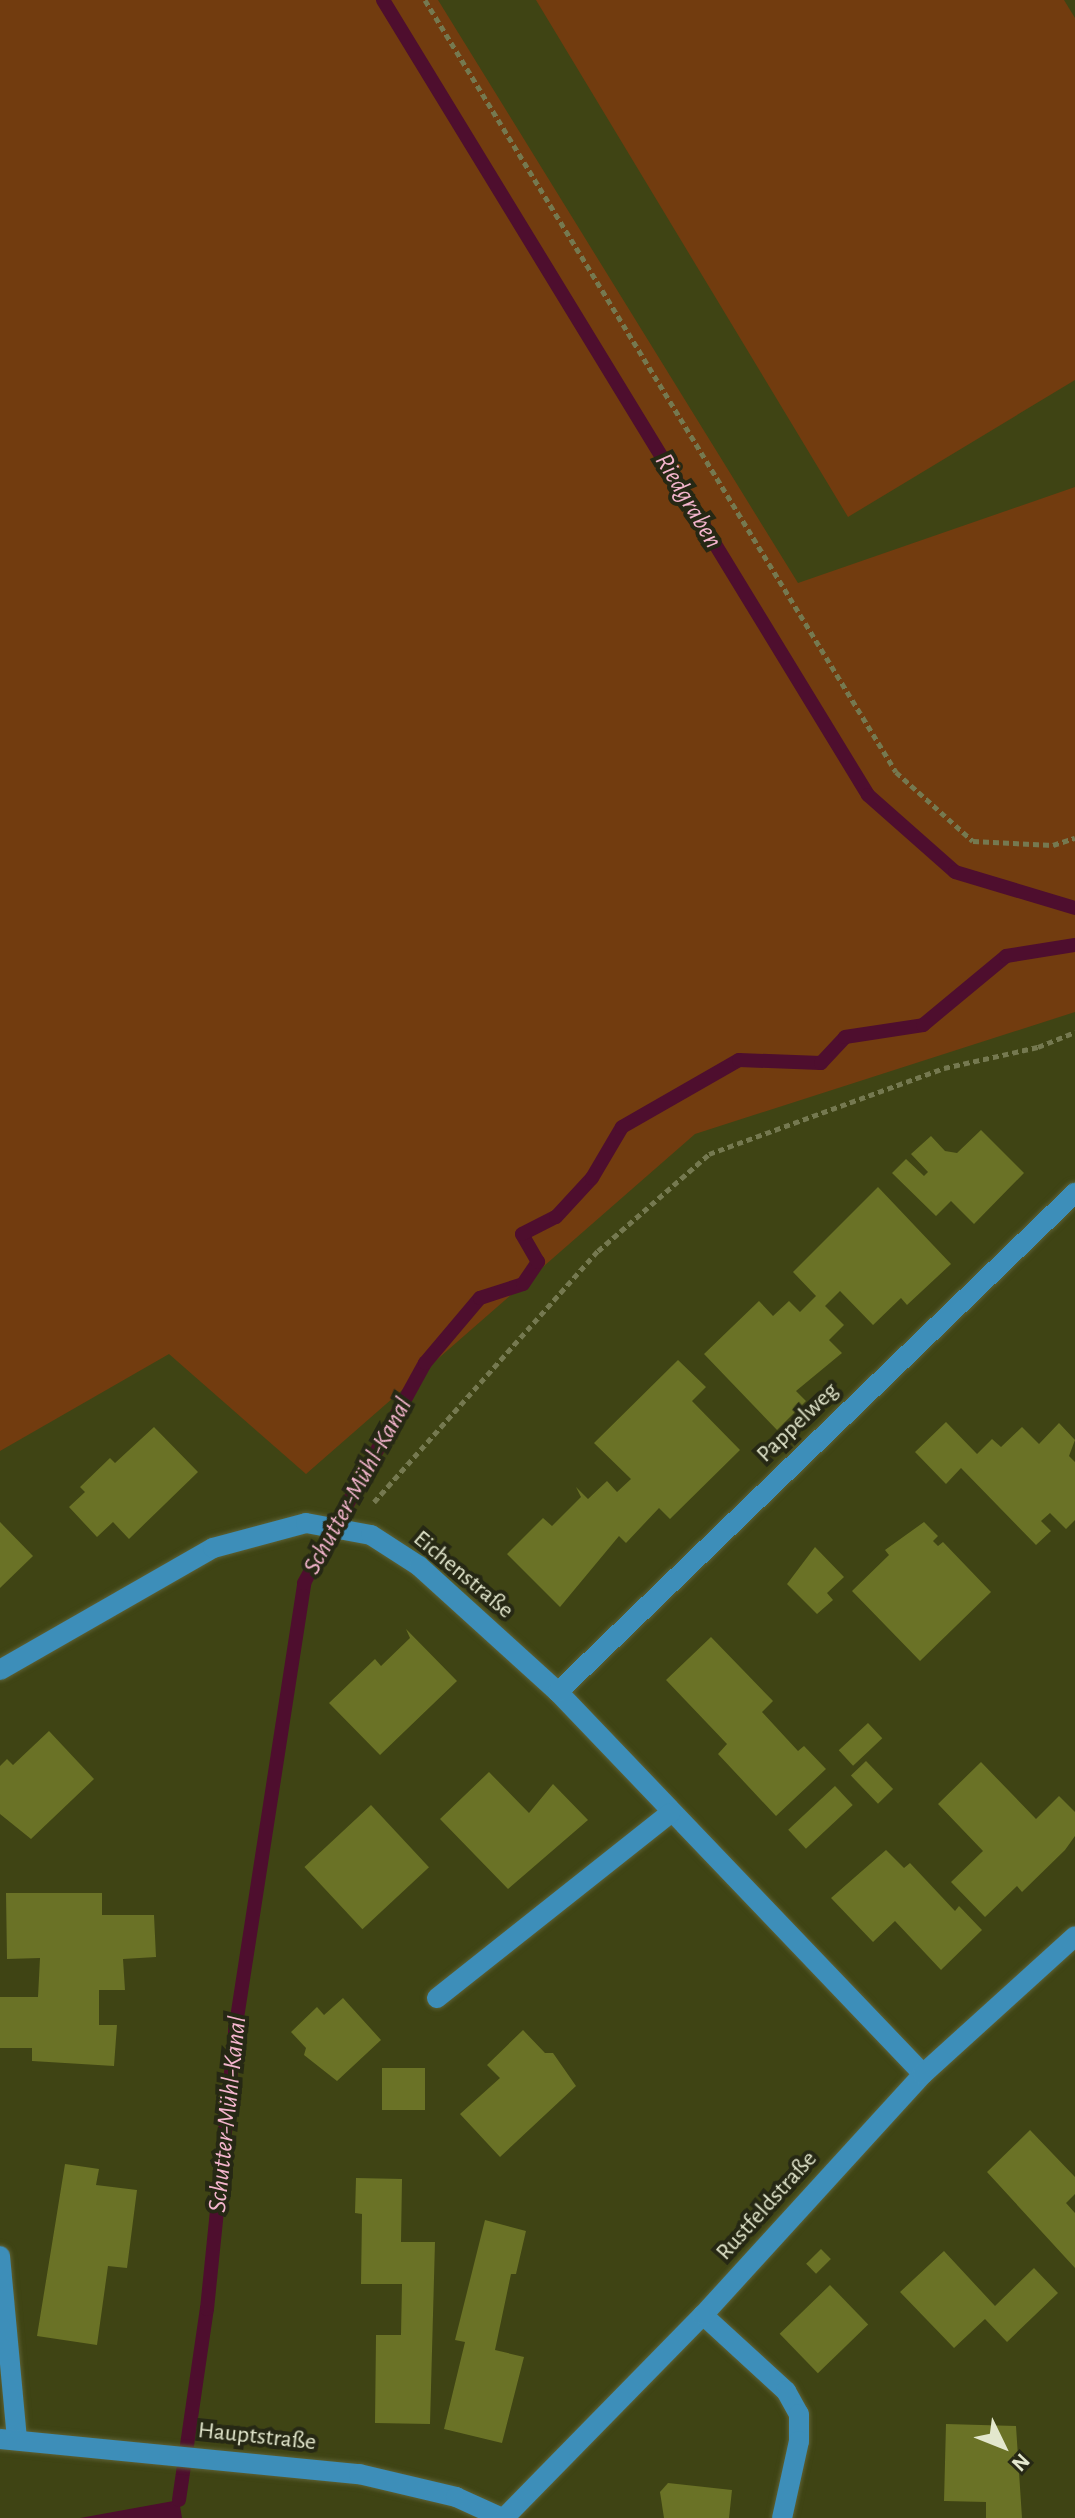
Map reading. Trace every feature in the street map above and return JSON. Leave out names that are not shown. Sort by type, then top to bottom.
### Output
[{"type":"street","name":"Pappelweg","points":[[558,1692],[1075,1193]]},
{"type":"street","name":"Eichenstraße","points":[[0,1670],[213,1548],[306,1523],[371,1535],[419,1566],[558,1692],[670,1813],[923,2074]]},
{"type":"street","points":[[437,1998],[670,1813]]},
{"type":"street","name":"Rustfeldstraße","points":[[503,2518],[703,2315],[923,2074],[1075,1936]]},
{"type":"street","points":[[0,2256],[9,2439]]},
{"type":"street","points":[[703,2315],[786,2391],[799,2414],[799,2441],[782,2518]]},
{"type":"street","name":"Hauptstraße","points":[[9,2439],[159,2455],[214,2456],[417,2486],[503,2518]]},
{"type":"path","points":[[425,0],[896,772],[973,841],[1053,845],[1075,838]]},
{"type":"path","points":[[371,1535],[375,1498],[452,1411],[598,1251],[709,1154],[944,1068],[1038,1047],[1075,1032]]},
{"type":"shaded area","points":[[0,0],[438,0],[798,583],[1075,487],[1075,1012],[695,1134],[306,1474],[169,1354],[0,1451]]},
{"type":"shaded area","points":[[536,0],[1064,0],[1075,18],[1075,380],[848,517]]},
{"type":"shaded area","points":[[179,2500],[182,2518],[80,2518]]},
{"type":"building","points":[[981,1130],[1024,1173],[974,1224],[951,1201],[936,1216],[892,1173],[906,1159],[924,1176],[928,1172],[911,1154],[931,1136],[945,1151],[957,1153]]},
{"type":"building","points":[[878,1187],[951,1264],[907,1305],[901,1298],[873,1325],[840,1291],[825,1306],[844,1325],[829,1340],[842,1353],[796,1391],[806,1401],[777,1430],[704,1354],[759,1301],[773,1316],[789,1301],[800,1312],[816,1296],[793,1272]]},
{"type":"building","points":[[678,1360],[706,1387],[692,1401],[740,1450],[670,1519],[659,1508],[626,1543],[619,1536],[560,1607],[507,1554],[543,1518],[552,1526],[581,1497],[576,1487],[588,1499],[607,1481],[617,1492],[631,1479],[594,1443]]},
{"type":"building","points":[[946,1422],[977,1454],[992,1439],[1001,1447],[1022,1427],[1039,1444],[1059,1423],[1075,1440],[1069,1456],[1075,1462],[1075,1520],[1066,1529],[1050,1513],[1041,1521],[1051,1531],[1036,1545],[961,1468],[946,1484],[915,1452]]},
{"type":"building","points":[[154,1427],[198,1472],[129,1539],[113,1522],[97,1537],[69,1507],[85,1492],[80,1487],[110,1458],[115,1463]]},
{"type":"building","points":[[0,1522],[33,1556],[0,1588]]},
{"type":"building","points":[[924,1522],[938,1536],[933,1541],[938,1546],[943,1542],[991,1592],[920,1661],[852,1591],[889,1555],[885,1550]]},
{"type":"building","points":[[815,1547],[844,1577],[827,1593],[833,1600],[817,1614],[787,1584]]},
{"type":"building","points":[[406,1629],[457,1681],[380,1755],[329,1703],[375,1659],[381,1666],[410,1638]]},
{"type":"building","points":[[711,1637],[773,1701],[762,1712],[798,1751],[804,1746],[826,1769],[776,1816],[718,1754],[727,1744],[666,1680]]},
{"type":"building","points":[[868,1723],[882,1738],[853,1766],[839,1750]]},
{"type":"building","points":[[49,1731],[94,1779],[31,1839],[0,1814],[0,1766],[7,1759],[13,1765]]},
{"type":"building","points":[[866,1761],[893,1789],[878,1804],[851,1776]]},
{"type":"building","points":[[981,1762],[1036,1819],[1059,1796],[1075,1812],[1075,1836],[1065,1850],[1022,1892],[1017,1886],[985,1917],[951,1882],[983,1851],[938,1804]]},
{"type":"building","points":[[489,1772],[529,1813],[553,1784],[588,1820],[508,1889],[440,1819]]},
{"type":"building","points":[[835,1786],[853,1805],[806,1849],[788,1830]]},
{"type":"building","points":[[371,1805],[429,1867],[362,1929],[304,1867]]},
{"type":"building","points":[[886,1850],[904,1868],[910,1863],[955,1911],[959,1906],[982,1930],[941,1970],[895,1921],[873,1942],[831,1898]]},
{"type":"building","points":[[6,1893],[102,1893],[102,1915],[154,1915],[156,1957],[123,1959],[125,1990],[99,1990],[99,2025],[117,2025],[114,2066],[32,2061],[32,2048],[0,2048],[0,1997],[38,1997],[40,1958],[7,1959]]},
{"type":"building","points":[[343,1998],[381,2040],[337,2081],[304,2055],[306,2048],[291,2032],[317,2007],[324,2015]]},
{"type":"building","points":[[523,2030],[545,2053],[553,2053],[576,2086],[500,2157],[460,2114],[500,2078],[487,2065]]},
{"type":"building","points":[[382,2068],[425,2068],[425,2110],[382,2110]]},
{"type":"building","points":[[1030,2130],[1075,2177],[1075,2194],[1066,2203],[1075,2213],[1075,2268],[987,2172]]},
{"type":"building","points":[[65,2164],[99,2169],[96,2185],[137,2190],[127,2268],[108,2266],[97,2345],[37,2336]]},
{"type":"building","points":[[356,2178],[402,2179],[401,2242],[435,2242],[430,2424],[375,2423],[376,2335],[401,2335],[402,2284],[361,2284],[362,2214],[355,2213]]},
{"type":"building","points":[[485,2220],[526,2231],[516,2274],[511,2274],[495,2350],[524,2357],[502,2443],[444,2429],[465,2342],[455,2340]]},
{"type":"building","points":[[821,2249],[831,2259],[816,2274],[806,2264]]},
{"type":"building","points":[[944,2251],[995,2306],[1034,2268],[1058,2293],[1007,2342],[985,2319],[954,2348],[900,2292]]},
{"type":"building","points":[[830,2285],[868,2325],[818,2373],[780,2334]]},
{"type":"building","points":[[946,2424],[1016,2426],[1022,2518],[986,2518],[986,2502],[944,2501]]},
{"type":"building","points":[[668,2483],[732,2490],[729,2518],[664,2518],[660,2492]]},
{"type":"waterway","name":"Riedgraben","points":[[383,0],[868,795],[955,872],[1075,908]]},
{"type":"waterway","name":"Schutter-Mühl-Kanal","points":[[179,2500],[207,2309],[235,2031],[304,1583],[425,1363],[480,1298],[523,1284],[538,1262],[522,1234],[556,1217],[592,1178],[622,1127],[739,1060],[821,1063],[845,1037],[923,1025],[1006,956],[1075,945]]}]
